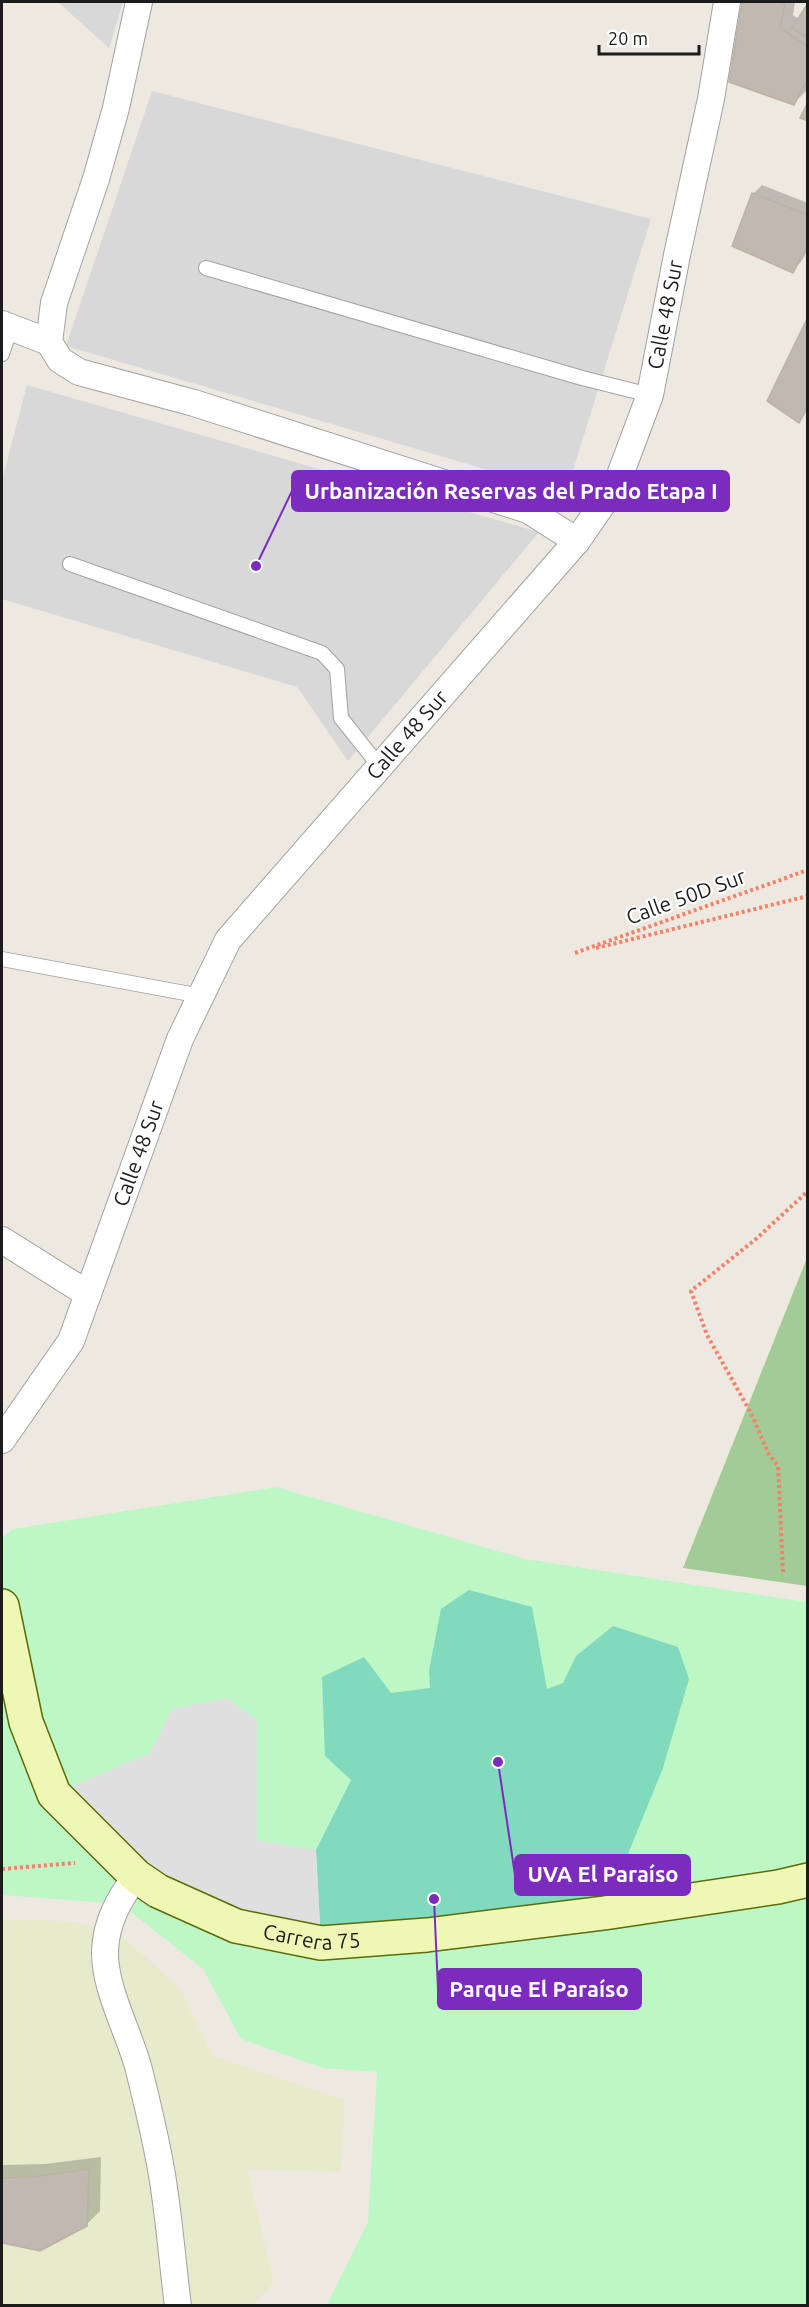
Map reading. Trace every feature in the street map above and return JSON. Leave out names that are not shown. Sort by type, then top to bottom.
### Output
[{"type":"street","points":[[49,342],[54,303],[70,248],[96,179],[116,108],[139,2]]},
{"type":"street","name":"Calle 48 Sur","points":[[2,1440],[71,1341],[180,1039],[228,940],[578,542],[617,483],[650,395],[677,255],[711,99],[727,2]]},
{"type":"street","points":[[6,326],[49,342],[60,360],[79,372],[194,403],[528,510],[578,542]]},
{"type":"street","points":[[2,1240],[88,1294]]},
{"type":"street","name":"Carrera 75","points":[[2,1606],[26,1722],[54,1794],[128,1868],[158,1891],[236,1926],[321,1943],[427,1935],[604,1913],[778,1887],[807,1880]]},
{"type":"street","points":[[128,1868],[114,1912],[105,1953],[111,1988],[139,2068],[161,2169],[178,2306]]},
{"type":"lane","points":[[206,268],[582,378],[650,395]]},
{"type":"lane","points":[[2,354],[6,326]]},
{"type":"lane","points":[[70,564],[322,653],[337,669],[341,718],[380,767]]},
{"type":"lane","points":[[2,959],[201,996]]},
{"type":"path","name":"Calle 50D Sur","points":[[807,870],[575,953],[807,896]]},
{"type":"path","points":[[783,1572],[778,1466],[768,1453],[752,1415],[707,1335],[691,1291],[756,1239],[807,1191]]},
{"type":"path","points":[[2,1869],[128,1868]]},
{"type":"shaded area","points":[[58,2],[123,2],[109,48]]},
{"type":"shaded area","points":[[152,91],[651,219],[566,493],[66,346]]},
{"type":"shaded area","points":[[27,385],[539,532],[348,761],[297,687],[2,599],[2,480]]},
{"type":"shaded area","points":[[227,1698],[257,1720],[257,1840],[316,1850],[321,1943],[158,1891],[54,1794],[150,1753],[172,1709]]},
{"type":"green space","points":[[807,1258],[807,1586],[683,1568]]},
{"type":"green space","points":[[276,1487],[525,1559],[807,1602],[807,2305],[327,2305],[368,2222],[377,2072],[323,2068],[241,2039],[203,1969],[121,1904],[2,1895],[2,1538],[13,1529]]},
{"type":"green space","points":[[469,1590],[532,1607],[547,1689],[563,1683],[576,1656],[613,1626],[678,1647],[689,1679],[663,1768],[604,1913],[321,1943],[316,1850],[351,1780],[325,1756],[322,1677],[364,1657],[391,1693],[430,1688],[429,1670],[441,1609]]},
{"type":"green space","points":[[2,1919],[68,1921],[115,1930],[180,1988],[213,2056],[345,2100],[341,2172],[247,2169],[274,2282],[252,2305],[2,2306]]},
{"type":"building","points":[[742,2],[785,4],[780,28],[808,47],[808,78],[794,105],[729,82]]},
{"type":"building","points":[[808,3],[808,38],[792,28]]},
{"type":"building","points":[[808,102],[808,121],[800,118]]},
{"type":"building","points":[[752,193],[808,215],[808,244],[793,273],[732,246]]},
{"type":"building","points":[[808,317],[808,407],[799,423],[767,401]]},
{"type":"building","points":[[89,2169],[87,2226],[40,2251],[2,2243],[2,2178],[31,2177]]},
{"type":"place","name":"Urbanización Reservas del Prado Etapa I","points":[[256,566]]},
{"type":"place","name":"UVA El Paraíso","points":[[498,1762]]},
{"type":"place","name":"Parque El Paraíso","points":[[434,1899]]}]
